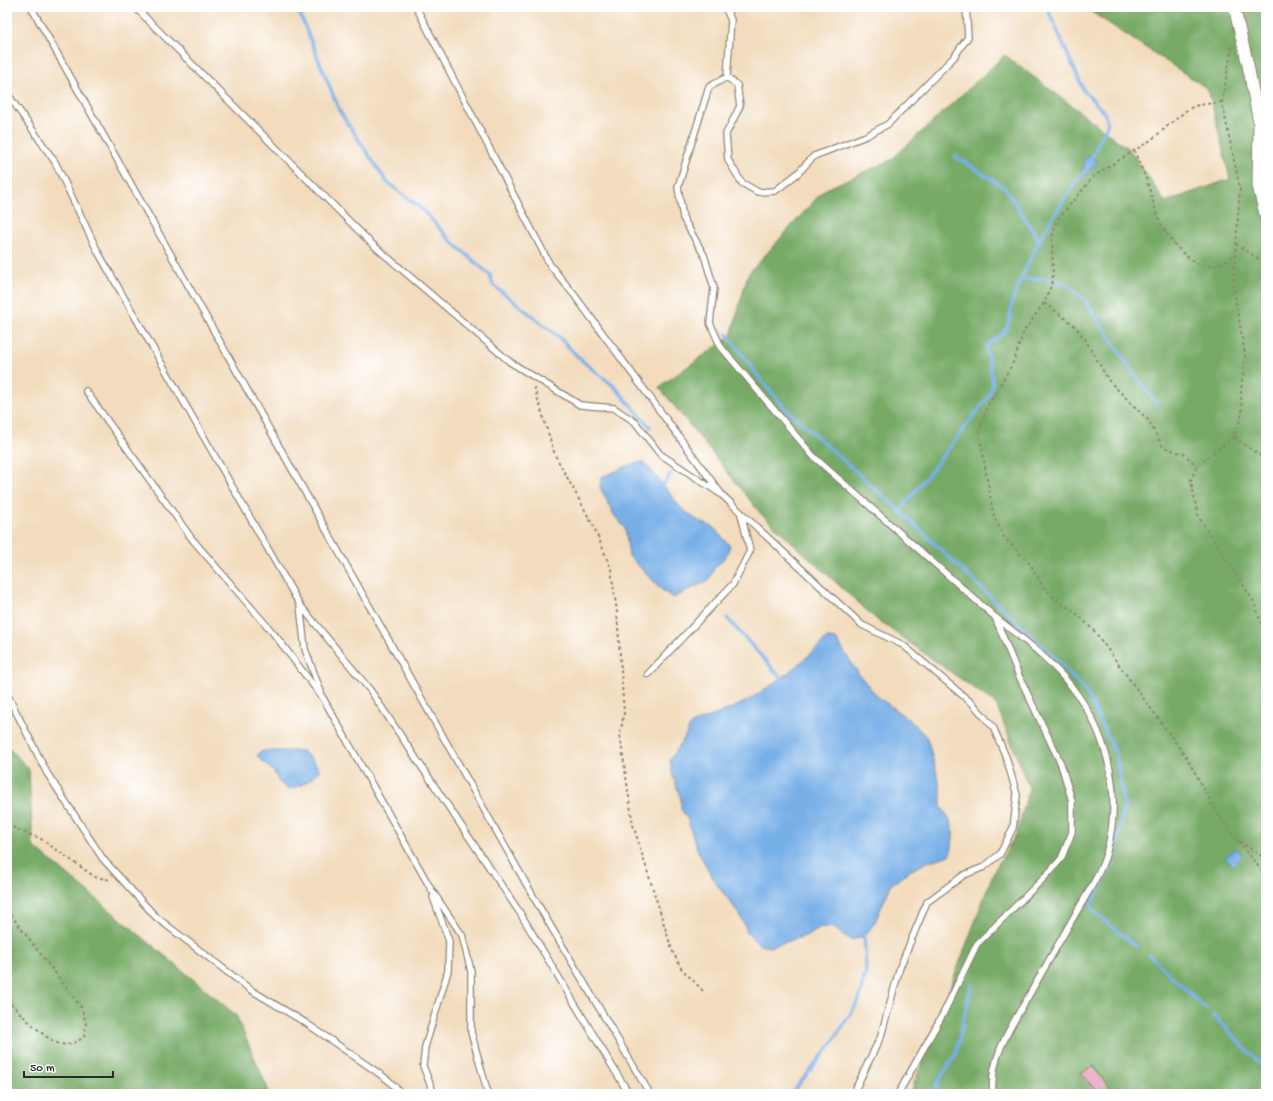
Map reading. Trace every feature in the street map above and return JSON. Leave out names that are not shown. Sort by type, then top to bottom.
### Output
[{"type":"street","points":[[1234,7],[1248,65],[1258,123],[1258,186],[1266,218]]},
{"type":"lane","points":[[31,7],[537,903],[650,1094]]},
{"type":"lane","points":[[135,7],[372,244],[510,362],[580,405],[614,408],[635,422],[660,454],[722,495]]},
{"type":"lane","points":[[416,7],[550,265],[575,296],[722,495],[862,625],[903,645],[974,705],[994,727],[1006,757],[1017,795],[1013,828],[1000,854],[984,867],[964,875],[927,902],[900,967],[881,1036],[853,1094]]},
{"type":"lane","points":[[725,7],[731,20],[727,77]]},
{"type":"lane","points":[[727,77],[738,85],[740,106],[726,134],[728,160],[742,183],[758,192],[776,191],[814,156],[866,136],[888,124],[954,57],[968,37],[966,7]]},
{"type":"lane","points":[[727,77],[709,87],[705,105],[678,188],[683,218],[704,255],[714,288],[710,323],[721,347],[814,457],[995,617],[1054,666],[1088,708],[1106,747],[1112,783],[1112,818],[1107,851],[1091,888],[1006,1035],[994,1064],[991,1080],[993,1094]]},
{"type":"lane","points":[[7,93],[55,162],[98,252],[300,604],[370,690],[516,907],[629,1094]]},
{"type":"lane","points":[[86,391],[192,539],[274,634],[323,698],[431,889],[462,935],[471,971],[471,1032],[488,1094]]},
{"type":"lane","points":[[648,674],[733,584],[750,551],[741,514]]},
{"type":"lane","points":[[300,604],[305,649],[323,698]]},
{"type":"lane","points":[[898,1094],[943,1014],[977,944],[1043,879],[1061,859],[1072,832],[1072,801],[1061,764],[1019,676],[995,617]]},
{"type":"lane","points":[[7,694],[47,773],[103,859],[156,917],[239,981],[368,1066],[388,1080],[402,1094]]},
{"type":"lane","points":[[431,889],[449,941],[448,971],[425,1047],[423,1066],[434,1094]]},
{"type":"path","points":[[1242,39],[1238,40],[1231,49],[1222,102],[1240,189],[1233,284],[1245,354],[1241,391],[1242,414],[1234,437],[1197,466],[1191,480],[1198,516],[1254,602],[1263,628],[1266,632]]},
{"type":"path","points":[[1222,102],[1198,105],[1188,109],[1150,140],[1094,176],[1057,220],[1052,237],[1053,280],[1044,303],[1024,331],[1013,362],[987,407],[979,432],[993,514],[1003,536],[1031,565],[1042,585],[1054,598],[1076,613],[1094,632],[1187,758],[1217,813],[1266,876]]},
{"type":"path","points":[[1134,150],[1148,183],[1150,196],[1160,221],[1176,246],[1191,261],[1209,267],[1220,265],[1235,255]]},
{"type":"path","points":[[1236,244],[1266,264]]},
{"type":"path","points":[[1044,303],[1073,324],[1081,334],[1110,381],[1148,420],[1163,447],[1184,454],[1197,466]]},
{"type":"path","points":[[531,374],[555,455],[594,527],[611,569],[624,713],[620,735],[634,825],[672,950],[681,968],[704,992]]},
{"type":"path","points":[[1234,437],[1266,460]]},
{"type":"path","points":[[7,825],[41,839],[95,877],[125,884]]},
{"type":"path","points":[[1236,839],[1266,859]]},
{"type":"path","points":[[7,910],[81,1007],[86,1023],[84,1037],[76,1043],[60,1044],[37,1028],[7,1000]]},
{"type":"green space","points":[[1084,7],[1266,7],[1266,1094],[910,1094],[994,871],[1017,833],[1029,788],[996,704],[876,619],[761,514],[659,387],[731,336],[748,274],[824,190],[891,160],[1005,55],[1130,150],[1165,202],[1230,179],[1208,89]]},
{"type":"green space","points":[[7,746],[29,769],[33,846],[236,1015],[270,1094],[7,1094]]},
{"type":"water","points":[[1087,157],[1092,157],[1096,161],[1096,164],[1080,180],[1078,178],[1084,168],[1084,159]]},
{"type":"water","points":[[643,462],[657,477],[681,508],[697,520],[713,527],[730,546],[726,556],[714,569],[709,580],[673,598],[663,591],[629,556],[625,528],[614,515],[600,487],[602,477],[632,464]]},
{"type":"water","points":[[827,638],[836,639],[860,676],[878,697],[912,722],[927,738],[938,778],[941,794],[941,807],[949,818],[953,829],[952,848],[950,855],[927,862],[908,872],[891,885],[874,924],[864,937],[850,940],[834,928],[821,927],[808,935],[770,947],[760,945],[748,934],[740,915],[715,882],[697,849],[687,818],[681,809],[681,799],[672,773],[670,760],[685,737],[691,724],[750,699],[794,668]]},
{"type":"water","points":[[263,751],[302,751],[312,759],[320,770],[314,777],[306,782],[297,787],[288,789],[279,782],[274,772],[257,756]]},
{"type":"water","points":[[1235,848],[1243,856],[1233,866],[1225,858]]},
{"type":"building","points":[[1091,1066],[1113,1094],[1097,1094],[1081,1074]]},
{"type":"waterway","points":[[297,7],[340,112],[387,182],[422,209],[451,241],[490,275],[493,285],[558,336],[580,359],[615,387],[650,427]]},
{"type":"waterway","points":[[1048,10],[1084,91],[1104,112],[1108,123],[1090,161]]},
{"type":"waterway","points":[[955,156],[1005,188],[1040,242]]},
{"type":"waterway","points":[[1081,176],[1051,220],[1026,267],[1013,299],[1009,322],[1006,329],[986,347],[993,383],[989,396],[900,511],[1059,662],[1086,692],[1116,754],[1124,807],[1113,861],[1091,904],[1093,911],[1137,947]]},
{"type":"waterway","points":[[1022,280],[1042,278],[1065,283],[1084,299],[1136,377],[1158,405]]},
{"type":"waterway","points":[[727,334],[761,380],[785,408],[900,511]]},
{"type":"waterway","points":[[662,487],[671,473]]},
{"type":"waterway","points":[[727,618],[783,680]]},
{"type":"waterway","points":[[791,1094],[832,1043],[859,1000],[866,970],[864,934]]},
{"type":"waterway","points":[[1149,955],[1206,1009]]},
{"type":"waterway","points":[[937,1094],[936,1085],[956,1054],[971,986]]},
{"type":"waterway","points":[[1213,1015],[1266,1070]]}]
